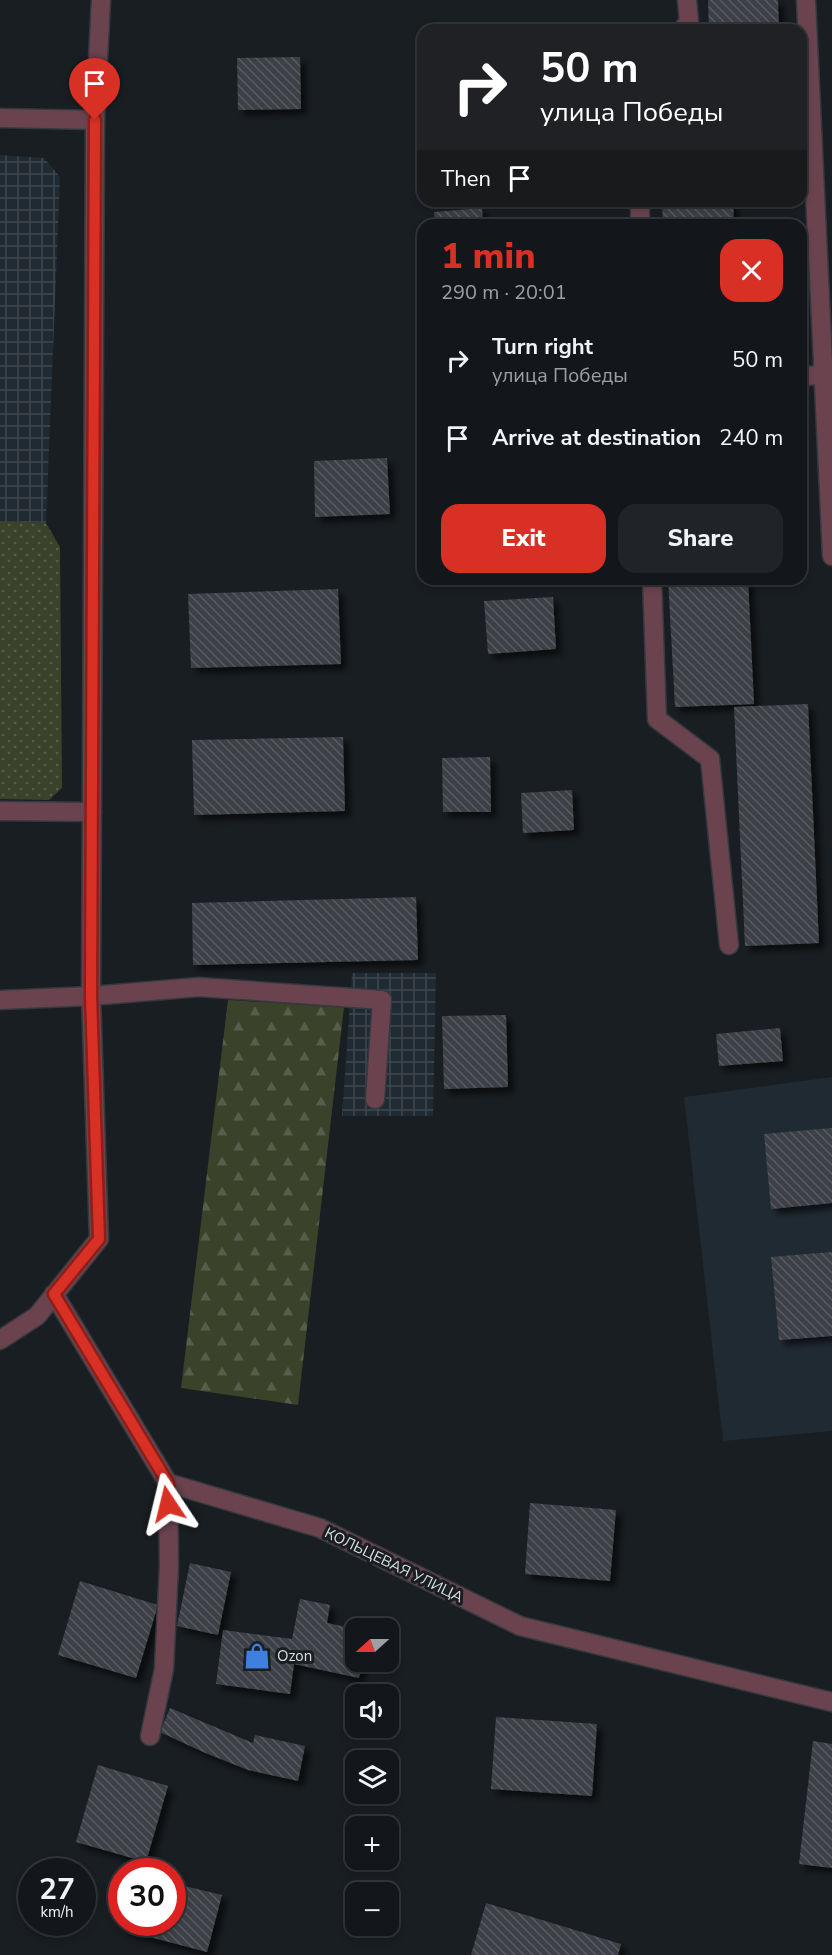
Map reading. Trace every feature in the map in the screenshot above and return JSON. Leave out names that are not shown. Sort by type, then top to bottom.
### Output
[{"type":"street","points":[[0,1340],[37,1316],[99,1239],[91,996],[95,120],[101,0]]},
{"type":"street","points":[[687,0],[687,24]]},
{"type":"street","points":[[806,0],[832,556]]},
{"type":"street","points":[[0,118],[95,120]]},
{"type":"street","points":[[807,376],[824,375]]},
{"type":"street","points":[[652,585],[657,719],[710,759],[729,945]]},
{"type":"street","points":[[0,811],[92,812]]},
{"type":"street","points":[[0,1000],[91,996],[199,987],[382,1000],[375,1099]]},
{"type":"street","points":[[54,1294],[168,1483],[169,1566],[164,1669],[150,1736]]},
{"type":"street","name":"КОЛЬЦЕВАЯ УЛИЦА","points":[[168,1483],[320,1528],[520,1626],[832,1702]]},
{"type":"shaded area","points":[[0,155],[44,158],[60,177],[46,523],[0,521]]},
{"type":"shaded area","points":[[352,973],[436,973],[433,1116],[342,1116]]},
{"type":"shaded area","points":[[832,1077],[832,1431],[723,1441],[684,1097]]},
{"type":"green space","points":[[0,521],[46,523],[60,547],[62,788],[49,800],[0,799]]},
{"type":"green space","points":[[228,1000],[344,1007],[298,1405],[181,1388]]},
{"type":"building","points":[[708,0],[778,0],[779,24],[709,24]]},
{"type":"building","points":[[300,57],[301,109],[238,110],[237,58]]},
{"type":"building","points":[[662,207],[733,207],[734,219],[663,219]]},
{"type":"building","points":[[482,208],[483,219],[435,219],[434,212]]},
{"type":"building","points":[[387,458],[390,514],[315,517],[314,461]]},
{"type":"building","points":[[668,585],[748,585],[754,704],[675,707]]},
{"type":"building","points":[[338,589],[341,664],[191,668],[188,594]]},
{"type":"building","points":[[553,597],[556,649],[488,654],[484,601]]},
{"type":"building","points":[[808,704],[819,943],[745,946],[734,707]]},
{"type":"building","points":[[343,737],[345,811],[194,815],[192,740]]},
{"type":"building","points":[[490,757],[491,812],[443,812],[442,758]]},
{"type":"building","points":[[572,790],[574,830],[523,833],[521,793]]},
{"type":"building","points":[[416,897],[418,960],[193,965],[192,903]]},
{"type":"building","points":[[506,1015],[508,1087],[444,1089],[442,1016]]},
{"type":"building","points":[[780,1028],[783,1061],[719,1066],[716,1034]]},
{"type":"building","points":[[832,1128],[832,1203],[771,1209],[764,1134]]},
{"type":"building","points":[[832,1252],[832,1336],[779,1340],[771,1257]]},
{"type":"building","points":[[530,1503],[616,1510],[610,1581],[525,1574]]},
{"type":"building","points":[[190,1563],[231,1572],[218,1635],[177,1626]]},
{"type":"building","points":[[80,1581],[158,1605],[136,1678],[58,1655]]},
{"type":"building","points":[[300,1599],[330,1605],[327,1623],[345,1627],[345,1672],[360,1672],[359,1678],[294,1664],[290,1694],[216,1684],[223,1630],[292,1639]]},
{"type":"building","points":[[170,1708],[253,1743],[255,1735],[305,1746],[298,1781],[248,1770],[160,1732]]},
{"type":"building","points":[[496,1717],[597,1724],[592,1796],[491,1789]]},
{"type":"building","points":[[813,1741],[832,1744],[832,1868],[799,1864]]},
{"type":"building","points":[[98,1765],[168,1786],[147,1858],[132,1858],[76,1842]]},
{"type":"building","points":[[186,1886],[222,1895],[207,1952],[146,1936],[186,1936]]},
{"type":"building","points":[[486,1903],[621,1944],[618,1955],[471,1955]]},
{"type":"place","name":"Ozon","points":[[257,1656]]},
{"type":"route","points":[[95,120],[91,996],[99,1239],[54,1294],[168,1483],[168,1504]]}]
